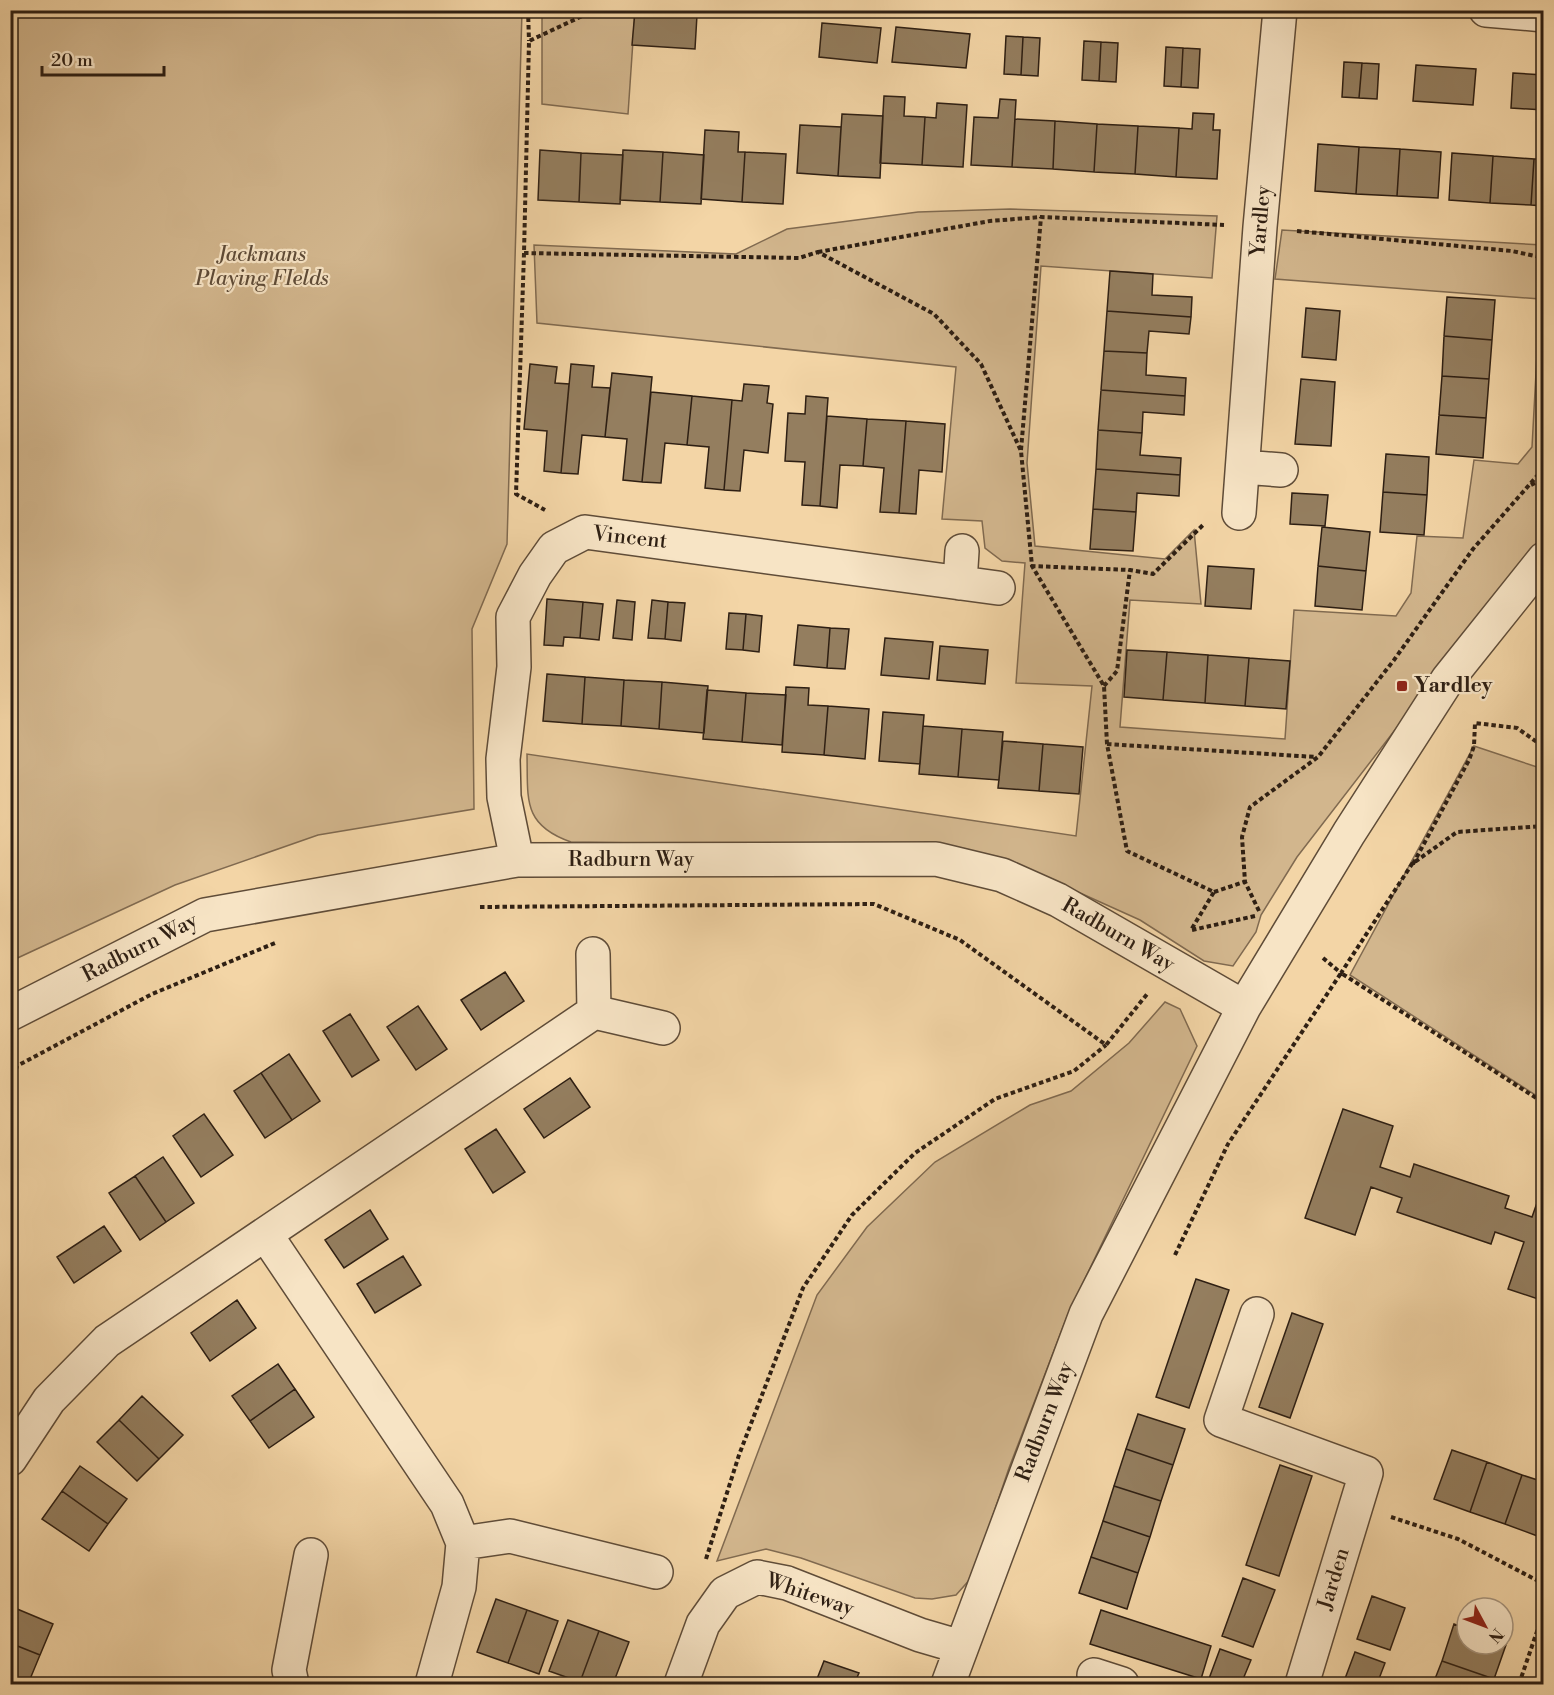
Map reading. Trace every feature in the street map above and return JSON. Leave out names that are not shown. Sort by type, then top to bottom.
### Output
[{"type":"street","name":"Yardley","points":[[1239,513],[1260,227],[1280,10]]},
{"type":"street","points":[[1486,10],[1544,15]]},
{"type":"street","points":[[1243,467],[1281,470]]},
{"type":"street","name":"Vincent","points":[[517,860],[504,797],[503,759],[514,667],[513,617],[535,576],[554,548],[585,532],[998,588]]},
{"type":"street","points":[[960,583],[962,551]]},
{"type":"street","name":"Radburn Way","points":[[948,1684],[1086,1314],[1244,1007],[1348,833],[1448,680],[1544,559]]},
{"type":"street","name":"Radburn Way","points":[[10,1014],[205,915],[517,860],[936,859],[1002,875],[1058,900],[1244,1007]]},
{"type":"street","points":[[593,954],[594,1012]]},
{"type":"street","points":[[10,1459],[50,1400],[107,1341],[594,1012],[663,1028]]},
{"type":"street","points":[[267,1235],[447,1504],[463,1543],[459,1587],[432,1684]]},
{"type":"street","name":"Jarden","points":[[1257,1314],[1221,1420],[1366,1473],[1302,1684]]},
{"type":"street","points":[[463,1543],[510,1536],[656,1572]]},
{"type":"street","points":[[292,1684],[289,1670],[311,1555]]},
{"type":"street","name":"Whiteway","points":[[681,1684],[703,1624],[719,1600],[725,1593],[757,1576],[787,1583],[920,1635],[960,1647]]},
{"type":"path","points":[[528,10],[524,253],[516,494],[585,532]]},
{"type":"path","points":[[529,41],[595,10]]},
{"type":"path","points":[[524,253],[799,258],[818,252],[990,221],[1041,217],[1260,227],[1512,251],[1544,258]]},
{"type":"path","points":[[1041,217],[1021,451],[1032,566],[1104,686],[1107,744],[1127,851],[1214,892]]},
{"type":"path","points":[[818,252],[934,314],[981,364],[1021,451]]},
{"type":"path","points":[[1245,882],[1214,892],[1191,930],[1261,915],[1245,882],[1242,837],[1251,807],[1318,757],[1394,660],[1473,549],[1544,468]]},
{"type":"path","points":[[1527,487],[1544,478]]},
{"type":"path","points":[[998,588],[1032,566],[1130,570],[1153,574],[1217,512],[1239,513]]},
{"type":"path","points":[[1104,686],[1117,671],[1130,570]]},
{"type":"path","points":[[1175,1255],[1228,1144],[1412,864],[1469,760],[1474,746],[1475,723],[1517,728],[1544,747]]},
{"type":"path","points":[[1107,744],[1318,757]]},
{"type":"path","points":[[1412,864],[1457,832],[1544,826]]},
{"type":"path","points":[[474,908],[874,904],[960,940],[1106,1045]]},
{"type":"path","points":[[10,1091],[17,1066],[152,994],[278,941]]},
{"type":"path","points":[[1323,958],[1341,973],[1544,1103]]},
{"type":"path","points":[[705,1560],[740,1455],[803,1288],[852,1215],[915,1153],[995,1099],[1074,1071],[1106,1045],[1149,992]]},
{"type":"path","points":[[1357,1505],[1458,1539],[1544,1584]]},
{"type":"path","points":[[1519,1684],[1544,1611]]},
{"type":"green space","name":"Jackmans Playing FIelds","points":[[10,11],[522,11],[507,544],[472,629],[474,809],[318,835],[175,885],[11,961]]},
{"type":"green space","points":[[542,11],[635,11],[628,114],[542,104]]},
{"type":"green space","points":[[1010,209],[1217,216],[1212,278],[1041,266],[1027,463],[1035,546],[1165,559],[1194,530],[1201,604],[1130,600],[1120,727],[1285,739],[1294,610],[1396,616],[1411,593],[1417,536],[1463,538],[1474,460],[1518,464],[1532,447],[1540,299],[1275,279],[1282,230],[1543,245],[1543,538],[1297,857],[1261,915],[1256,932],[1233,966],[1204,961],[1140,920],[1018,865],[936,847],[571,842],[544,827],[536,819],[531,808],[527,784],[527,754],[1076,836],[1092,686],[1016,683],[1025,563],[1002,561],[985,548],[982,521],[942,519],[956,367],[537,323],[534,245],[736,254],[787,229],[918,212]]},
{"type":"green space","points":[[1474,746],[1543,769],[1543,1100],[1350,975]]},
{"type":"green space","points":[[1165,1002],[1180,1009],[1197,1046],[1068,1314],[1009,1468],[972,1577],[956,1595],[932,1599],[915,1598],[801,1558],[766,1549],[717,1561],[817,1295],[867,1227],[935,1162],[1030,1105],[1071,1091],[1129,1043]]},
{"type":"building","points":[[635,11],[697,15],[695,49],[632,45]]},
{"type":"building","points":[[822,23],[881,28],[877,63],[819,57]]},
{"type":"building","points":[[896,27],[970,34],[966,68],[892,62]]},
{"type":"building","points":[[1006,36],[1023,37],[1021,75],[1004,74]]},
{"type":"building","points":[[1023,37],[1040,38],[1038,76],[1021,75]]},
{"type":"building","points":[[1084,41],[1101,42],[1099,81],[1082,80]]},
{"type":"building","points":[[1101,42],[1118,43],[1116,82],[1099,81]]},
{"type":"building","points":[[1166,47],[1183,48],[1181,87],[1164,86]]},
{"type":"building","points":[[1183,48],[1200,49],[1198,88],[1181,87]]},
{"type":"building","points":[[1344,62],[1362,63],[1359,98],[1342,97]]},
{"type":"building","points":[[1362,63],[1379,64],[1377,99],[1359,98]]},
{"type":"building","points":[[1416,65],[1476,69],[1473,105],[1413,101]]},
{"type":"building","points":[[1513,73],[1544,75],[1544,110],[1511,108]]},
{"type":"building","points":[[884,96],[905,97],[904,116],[925,117],[922,165],[880,163]]},
{"type":"building","points":[[1000,99],[1016,100],[1012,167],[971,165],[974,117],[998,118]]},
{"type":"building","points":[[937,103],[967,105],[963,167],[922,165],[925,117],[936,118]]},
{"type":"building","points":[[1193,113],[1214,114],[1213,130],[1220,130],[1217,179],[1176,177],[1179,128],[1192,129]]},
{"type":"building","points":[[842,114],[883,116],[880,178],[838,176]]},
{"type":"building","points":[[1015,119],[1055,121],[1053,169],[1012,167]]},
{"type":"building","points":[[1055,121],[1097,124],[1094,172],[1053,169]]},
{"type":"building","points":[[1097,124],[1138,126],[1135,174],[1094,172]]},
{"type":"building","points":[[800,125],[841,127],[838,176],[797,173]]},
{"type":"building","points":[[1138,126],[1179,128],[1176,177],[1135,174]]},
{"type":"building","points":[[705,130],[739,132],[738,152],[745,152],[742,202],[701,199]]},
{"type":"building","points":[[1318,144],[1359,147],[1356,194],[1315,191]]},
{"type":"building","points":[[1359,147],[1400,149],[1397,196],[1356,194]]},
{"type":"building","points":[[1400,149],[1441,152],[1438,198],[1397,196]]},
{"type":"building","points":[[540,150],[581,153],[579,202],[538,200]]},
{"type":"building","points":[[623,150],[663,152],[660,202],[620,200]]},
{"type":"building","points":[[663,152],[704,155],[701,204],[660,202]]},
{"type":"building","points":[[745,152],[786,154],[783,204],[742,202]]},
{"type":"building","points":[[581,153],[623,155],[620,204],[579,202]]},
{"type":"building","points":[[1452,153],[1493,156],[1490,203],[1449,200]]},
{"type":"building","points":[[1493,156],[1534,159],[1531,205],[1490,203]]},
{"type":"building","points":[[1534,159],[1544,159],[1544,206],[1531,205]]},
{"type":"building","points":[[1110,271],[1153,274],[1152,295],[1192,297],[1191,317],[1107,311]]},
{"type":"building","points":[[1447,297],[1495,300],[1492,340],[1444,336]]},
{"type":"building","points":[[1306,308],[1340,311],[1336,360],[1302,357]]},
{"type":"building","points":[[1107,311],[1191,317],[1189,334],[1149,331],[1147,353],[1104,351]]},
{"type":"building","points":[[1444,336],[1492,340],[1489,379],[1442,376]]},
{"type":"building","points":[[1104,351],[1147,353],[1146,375],[1186,378],[1185,396],[1101,390]]},
{"type":"building","points":[[530,364],[557,367],[555,383],[569,384],[561,473],[544,471],[547,431],[524,429]]},
{"type":"building","points":[[571,364],[594,366],[592,387],[610,388],[605,437],[582,435],[578,474],[561,473]]},
{"type":"building","points":[[612,373],[652,377],[642,482],[623,480],[627,439],[605,437]]},
{"type":"building","points":[[1442,376],[1489,379],[1486,418],[1439,415]]},
{"type":"building","points":[[1301,379],[1335,382],[1331,446],[1295,444]]},
{"type":"building","points":[[744,384],[769,386],[767,403],[773,404],[768,453],[744,450],[740,491],[724,490],[732,400],[742,401]]},
{"type":"building","points":[[1101,390],[1185,396],[1184,415],[1143,412],[1142,433],[1098,430]]},
{"type":"building","points":[[651,392],[692,396],[687,445],[665,443],[661,483],[642,482]]},
{"type":"building","points":[[692,396],[732,400],[724,490],[705,488],[709,447],[687,445]]},
{"type":"building","points":[[806,396],[828,398],[820,506],[802,505],[805,462],[785,461],[788,413],[805,414]]},
{"type":"building","points":[[1439,415],[1486,418],[1483,458],[1436,454]]},
{"type":"building","points":[[827,416],[867,419],[863,466],[840,465],[837,508],[820,506]]},
{"type":"building","points":[[867,419],[906,421],[899,513],[880,512],[884,468],[863,466]]},
{"type":"building","points":[[906,421],[945,424],[942,472],[919,470],[916,514],[899,513]]},
{"type":"building","points":[[1098,430],[1142,433],[1140,455],[1181,458],[1180,475],[1096,469]]},
{"type":"building","points":[[1386,454],[1429,457],[1427,495],[1383,492]]},
{"type":"building","points":[[1096,469],[1180,475],[1179,496],[1137,493],[1136,512],[1093,509]]},
{"type":"building","points":[[1383,492],[1427,495],[1424,535],[1380,532]]},
{"type":"building","points":[[1292,493],[1328,495],[1325,526],[1290,524]]},
{"type":"building","points":[[1093,509],[1136,512],[1133,551],[1090,549]]},
{"type":"building","points":[[1322,527],[1370,532],[1366,571],[1318,566]]},
{"type":"building","points":[[1208,566],[1254,569],[1251,609],[1205,606]]},
{"type":"building","points":[[1318,566],[1366,571],[1362,610],[1315,606]]},
{"type":"building","points":[[547,599],[583,602],[580,638],[564,637],[563,646],[544,645]]},
{"type":"building","points":[[617,600],[635,602],[632,640],[613,638]]},
{"type":"building","points":[[652,600],[668,602],[665,639],[648,638]]},
{"type":"building","points":[[583,602],[603,604],[599,640],[580,638]]},
{"type":"building","points":[[668,602],[685,603],[681,641],[665,639]]},
{"type":"building","points":[[729,613],[746,614],[743,650],[726,649]]},
{"type":"building","points":[[746,614],[762,616],[759,652],[743,650]]},
{"type":"building","points":[[798,625],[830,628],[827,668],[794,665]]},
{"type":"building","points":[[830,628],[849,629],[845,669],[827,668]]},
{"type":"building","points":[[885,638],[933,642],[929,679],[881,675]]},
{"type":"building","points":[[940,646],[988,650],[985,684],[937,680]]},
{"type":"building","points":[[1127,650],[1167,652],[1163,700],[1124,697]]},
{"type":"building","points":[[1167,652],[1208,655],[1205,703],[1163,700]]},
{"type":"building","points":[[1208,655],[1249,658],[1245,706],[1205,703]]},
{"type":"building","points":[[1249,658],[1290,661],[1286,709],[1245,706]]},
{"type":"building","points":[[547,674],[585,677],[582,724],[543,721]]},
{"type":"building","points":[[585,677],[624,680],[621,726],[582,724]]},
{"type":"building","points":[[624,680],[662,682],[659,729],[621,726]]},
{"type":"building","points":[[662,682],[708,686],[704,733],[659,729]]},
{"type":"building","points":[[786,687],[809,688],[808,705],[828,706],[824,755],[782,752]]},
{"type":"building","points":[[707,690],[746,693],[742,742],[703,739]]},
{"type":"building","points":[[746,693],[786,695],[782,745],[742,742]]},
{"type":"building","points":[[828,706],[869,709],[865,759],[824,755]]},
{"type":"building","points":[[883,712],[924,715],[920,764],[879,761]]},
{"type":"building","points":[[923,726],[962,729],[958,777],[919,774]]},
{"type":"building","points":[[962,729],[1003,732],[999,780],[958,777]]},
{"type":"building","points":[[1003,741],[1043,744],[1039,791],[998,788]]},
{"type":"building","points":[[1043,744],[1083,747],[1079,794],[1039,791]]},
{"type":"building","points":[[505,972],[524,1001],[481,1030],[461,1000]]},
{"type":"building","points":[[418,1006],[447,1049],[416,1070],[387,1027]]},
{"type":"building","points":[[350,1014],[379,1060],[352,1077],[323,1031]]},
{"type":"building","points":[[289,1054],[320,1101],[292,1120],[261,1073]]},
{"type":"building","points":[[261,1073],[292,1120],[265,1138],[234,1091]]},
{"type":"building","points":[[570,1078],[590,1107],[544,1138],[524,1109]]},
{"type":"building","points":[[1343,1109],[1393,1126],[1380,1167],[1410,1177],[1414,1164],[1509,1196],[1505,1208],[1532,1217],[1544,1183],[1544,1301],[1508,1289],[1524,1242],[1495,1232],[1491,1244],[1397,1212],[1402,1198],[1371,1187],[1355,1235],[1305,1218]]},
{"type":"building","points":[[204,1114],[233,1155],[201,1177],[173,1136]]},
{"type":"building","points":[[496,1129],[525,1172],[493,1193],[465,1149]]},
{"type":"building","points":[[163,1157],[194,1203],[166,1222],[135,1176]]},
{"type":"building","points":[[135,1176],[166,1222],[140,1240],[109,1193]]},
{"type":"building","points":[[370,1210],[388,1239],[344,1268],[325,1240]]},
{"type":"building","points":[[104,1226],[121,1251],[74,1283],[57,1257]]},
{"type":"building","points":[[403,1256],[421,1285],[375,1313],[357,1284]]},
{"type":"building","points":[[1196,1279],[1229,1290],[1189,1408],[1156,1397]]},
{"type":"building","points":[[237,1300],[256,1328],[210,1361],[191,1333]]},
{"type":"building","points":[[1292,1313],[1323,1324],[1290,1418],[1259,1407]]},
{"type":"building","points":[[278,1364],[295,1389],[250,1421],[232,1396]]},
{"type":"building","points":[[295,1389],[314,1417],[269,1448],[250,1421]]},
{"type":"building","points":[[142,1396],[183,1435],[159,1459],[119,1420]]},
{"type":"building","points":[[1138,1414],[1185,1429],[1173,1465],[1126,1449]]},
{"type":"building","points":[[119,1420],[159,1459],[137,1481],[97,1442]]},
{"type":"building","points":[[1126,1449],[1173,1465],[1161,1501],[1114,1486]]},
{"type":"building","points":[[1452,1450],[1487,1462],[1470,1512],[1434,1499]]},
{"type":"building","points":[[1487,1462],[1522,1475],[1505,1524],[1470,1512]]},
{"type":"building","points":[[1280,1465],[1312,1476],[1279,1576],[1246,1565]]},
{"type":"building","points":[[80,1466],[127,1499],[108,1524],[62,1491]]},
{"type":"building","points":[[1522,1475],[1544,1482],[1544,1528],[1540,1537],[1505,1524]]},
{"type":"building","points":[[1114,1486],[1161,1501],[1150,1537],[1103,1521]]},
{"type":"building","points":[[62,1491],[108,1524],[89,1551],[42,1519]]},
{"type":"building","points":[[1103,1521],[1150,1537],[1138,1573],[1091,1557]]},
{"type":"building","points":[[1091,1557],[1138,1573],[1127,1609],[1079,1593]]},
{"type":"building","points":[[1243,1578],[1275,1590],[1253,1647],[1222,1636]]},
{"type":"building","points":[[1372,1596],[1405,1608],[1390,1650],[1357,1639]]},
{"type":"building","points":[[496,1599],[527,1610],[508,1663],[477,1652]]},
{"type":"building","points":[[10,1606],[53,1624],[40,1655],[10,1643]]},
{"type":"building","points":[[527,1610],[558,1621],[539,1674],[508,1663]]},
{"type":"building","points":[[1101,1610],[1211,1646],[1201,1679],[1090,1644]]},
{"type":"building","points":[[568,1620],[599,1631],[580,1682],[549,1671]]},
{"type":"building","points":[[1454,1624],[1455,1656],[1502,1656],[1494,1679],[1442,1661]]},
{"type":"building","points":[[599,1631],[629,1642],[613,1684],[580,1682]]},
{"type":"building","points":[[10,1643],[40,1655],[28,1684],[10,1680]]},
{"type":"building","points":[[1220,1649],[1251,1660],[1241,1684],[1207,1684]]},
{"type":"building","points":[[1355,1652],[1385,1663],[1377,1684],[1343,1684]]},
{"type":"building","points":[[824,1661],[859,1673],[854,1684],[815,1684]]},
{"type":"building","points":[[1442,1661],[1494,1679],[1492,1684],[1433,1684]]},
{"type":"building","points":[[744,1679],[760,1684],[742,1684]]},
{"type":"place","name":"Yardley","points":[[1402,686]]}]
